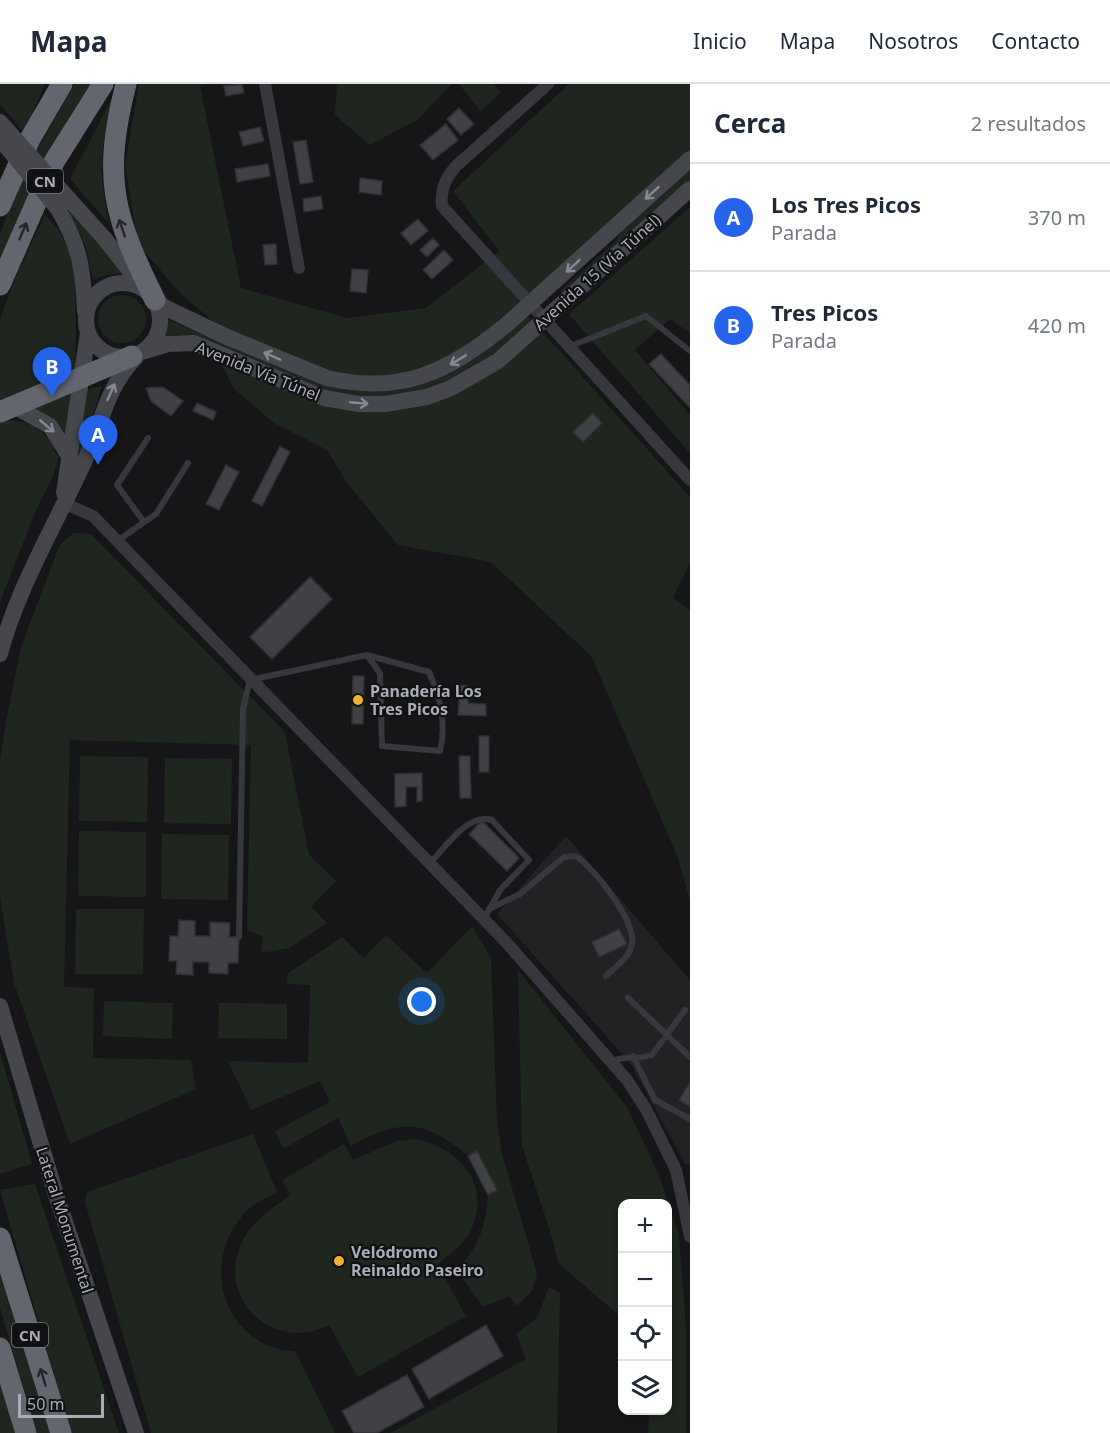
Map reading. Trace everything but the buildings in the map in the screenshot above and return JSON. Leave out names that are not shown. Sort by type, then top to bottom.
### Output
[{"type":"highway","points":[[30,139],[53,84]]},
{"type":"highway","name":"CN","points":[[0,206],[30,139],[62,84]]},
{"type":"highway","name":"CN","points":[[0,285],[54,162],[103,84]]},
{"type":"highway","points":[[126,84],[114,142],[114,194],[126,238],[149,293]]},
{"type":"highway","points":[[7,409],[139,354]]},
{"type":"highway","name":"CN","points":[[0,1238],[61,1433]]},
{"type":"highway","name":"CN","points":[[0,1348],[26,1433]]},
{"type":"main road","name":"Avenida Vía Túnel","points":[[0,122],[63,204],[79,250],[84,273],[87,326]]},
{"type":"main road","name":"Avenida Vía Túnel","points":[[0,139],[63,204],[104,238],[149,293],[166,308],[303,369],[343,381],[385,383],[427,376],[475,350],[505,326]]},
{"type":"main road","name":"Avenida 15 (Vía Túnel)","points":[[505,326],[533,304],[690,159]]},
{"type":"main road","name":"Avenida 15 (Vía Túnel)","points":[[504,355],[690,189]]},
{"type":"main road","points":[[0,654],[21,593],[87,455],[112,388],[119,375],[159,330],[161,318],[149,293],[130,282],[117,282],[105,287],[95,295],[88,306],[83,378],[63,503]]},
{"type":"main road","points":[[87,326],[101,350],[121,357],[139,354]]},
{"type":"main road","name":"Avenida Vía Túnel","points":[[139,354],[168,344],[194,343],[324,398],[376,404],[427,398],[476,375],[504,355]]},
{"type":"main road","points":[[7,409],[50,426],[69,456]]},
{"type":"main road","name":"Lateral Monumental","points":[[0,1006],[56,1195],[136,1433]]},
{"type":"street","points":[[265,84],[299,268]]},
{"type":"street","points":[[548,84],[455,167],[445,181],[440,194],[442,206],[547,319],[690,480]]},
{"type":"street","points":[[63,503],[93,516],[430,863],[486,914],[611,1061],[646,1109],[676,1170],[690,1237]]},
{"type":"lane","points":[[571,346],[646,316],[690,351]]},
{"type":"lane","points":[[144,522],[117,485],[148,438]]},
{"type":"lane","points":[[117,542],[156,514],[188,463]]},
{"type":"lane","points":[[239,937],[243,709],[250,680],[367,655],[429,672],[438,692],[444,735],[440,751],[382,746],[380,673],[367,655]]},
{"type":"lane","points":[[430,863],[472,821],[483,818],[492,820],[529,860],[500,891],[486,914]]},
{"type":"lane","points":[[486,914],[520,894],[564,857],[576,856],[627,916],[633,932],[628,953],[606,976]]},
{"type":"lane","points":[[628,999],[690,1057]]},
{"type":"lane","points":[[611,1061],[628,1055],[652,1055],[685,1010]]},
{"type":"lane","points":[[633,1056],[655,1100],[690,1119]]},
{"type":"shaded area","points":[[0,84],[45,84],[24,133],[0,104]]},
{"type":"shaded area","points":[[75,84],[91,84],[0,268],[0,234],[19,182]]},
{"type":"shaded area","points":[[139,84],[202,84],[200,86],[241,288],[347,318],[426,308],[499,251],[453,191],[569,84],[690,84],[690,151],[522,309],[690,497],[690,563],[673,598],[690,610],[690,901],[678,858],[592,657],[491,562],[398,545],[348,484],[327,450],[274,423],[235,390],[214,350],[198,339],[177,335],[165,336],[168,320],[216,339],[220,327],[180,293],[138,244],[125,165]]},
{"type":"shaded area","points":[[337,84],[452,84],[417,120],[370,145],[335,115]]},
{"type":"shaded area","points":[[459,84],[494,84],[501,93],[480,111]]},
{"type":"shaded area","points":[[112,98],[102,161],[103,190],[110,225],[70,179]]},
{"type":"shaded area","points":[[690,169],[690,180],[562,294],[560,291],[615,242],[620,232]]},
{"type":"shaded area","points":[[690,207],[690,333],[670,319],[635,350],[690,415],[690,453],[569,314]]},
{"type":"shaded area","points":[[72,211],[124,273],[106,275],[93,280],[85,245],[69,212]]},
{"type":"shaded area","points":[[45,215],[57,228],[74,256],[75,370],[0,403],[0,319],[17,274]]},
{"type":"shaded area","points":[[117,295],[127,295],[142,305],[146,319],[145,328],[136,339],[127,343],[117,343],[102,333],[98,324],[98,314],[108,299]]},
{"type":"shaded area","points":[[102,386],[76,469],[87,389]]},
{"type":"shaded area","points":[[72,393],[67,438],[32,407]]},
{"type":"shaded area","points":[[0,420],[21,422],[36,428],[48,439],[58,457],[53,477],[36,510],[0,602]]},
{"type":"shaded area","points":[[74,533],[91,534],[285,732],[309,855],[336,881],[311,907],[327,923],[289,948],[261,953],[263,937],[247,930],[251,745],[70,740],[64,987],[94,988],[93,1058],[191,1060],[196,1089],[70,1144],[14,983],[0,897],[0,761],[21,647],[60,544]]},
{"type":"shaded area","points":[[80,756],[148,757],[147,822],[79,821]]},
{"type":"shaded area","points":[[165,758],[232,759],[231,824],[164,823]]},
{"type":"shaded area","points":[[79,831],[146,832],[146,897],[78,896]]},
{"type":"shaded area","points":[[162,834],[229,835],[228,900],[161,899]]},
{"type":"shaded area","points":[[566,836],[690,980],[690,1165],[685,1164],[631,1064],[497,914]]},
{"type":"shaded area","points":[[76,909],[144,909],[143,974],[75,974]]},
{"type":"shaded area","points":[[472,926],[491,958],[497,1122],[502,1154],[537,1273],[532,1291],[517,1306],[509,1296],[483,1307],[457,1270],[480,1236],[488,1195],[497,1190],[477,1151],[468,1156],[439,1135],[412,1127],[398,1127],[384,1131],[351,1146],[338,1118],[283,1149],[275,1131],[330,1102],[320,1081],[251,1110],[228,1061],[308,1063],[310,985],[287,984],[288,973],[342,937],[364,958],[386,935],[427,973]]},
{"type":"shaded area","points":[[518,970],[627,1107],[659,1175],[667,1199],[618,1199],[618,1315],[558,1263],[553,1240],[522,1146]]},
{"type":"shaded area","points":[[104,1001],[173,1003],[172,1039],[103,1036]]},
{"type":"shaded area","points":[[219,1003],[287,1004],[287,1039],[218,1038]]},
{"type":"shaded area","points":[[0,1052],[32,1164],[0,1174]]},
{"type":"shaded area","points":[[253,1134],[277,1192],[250,1208],[231,1232],[224,1250],[221,1269],[223,1288],[228,1306],[238,1322],[251,1335],[272,1347],[296,1352],[335,1433],[151,1433],[85,1202],[87,1192]]},
{"type":"shaded area","name":"Velódromo Reinaldo Paseiro","points":[[417,1139],[446,1150],[467,1170],[474,1182],[477,1212],[472,1228],[461,1244],[437,1265],[466,1316],[358,1377],[329,1325],[309,1332],[289,1332],[271,1327],[255,1316],[244,1302],[237,1285],[235,1265],[241,1244],[250,1229],[290,1195],[282,1180],[344,1144],[353,1160],[397,1141]]},
{"type":"shaded area","points":[[35,1184],[119,1433],[71,1433],[0,1190]]},
{"type":"shaded area","points":[[672,1214],[679,1235],[686,1329],[686,1433],[648,1433],[649,1415],[672,1415]]},
{"type":"shaded area","points":[[0,1264],[52,1433],[37,1433],[0,1308]]},
{"type":"shaded area","points":[[549,1287],[560,1293],[557,1433],[390,1433],[526,1359],[516,1333],[537,1318]]},
{"type":"shaded area","points":[[0,1381],[15,1433],[0,1433]]},
{"type":"place","name":"Tres Picos","points":[[52,397]]},
{"type":"place","name":"Los Tres Picos","points":[[98,465]]},
{"type":"place","name":"Panadería Los Tres Picos","points":[[358,700]]},
{"type":"place","name":"Velódromo Reinaldo Paseiro","points":[[339,1261]]}]
